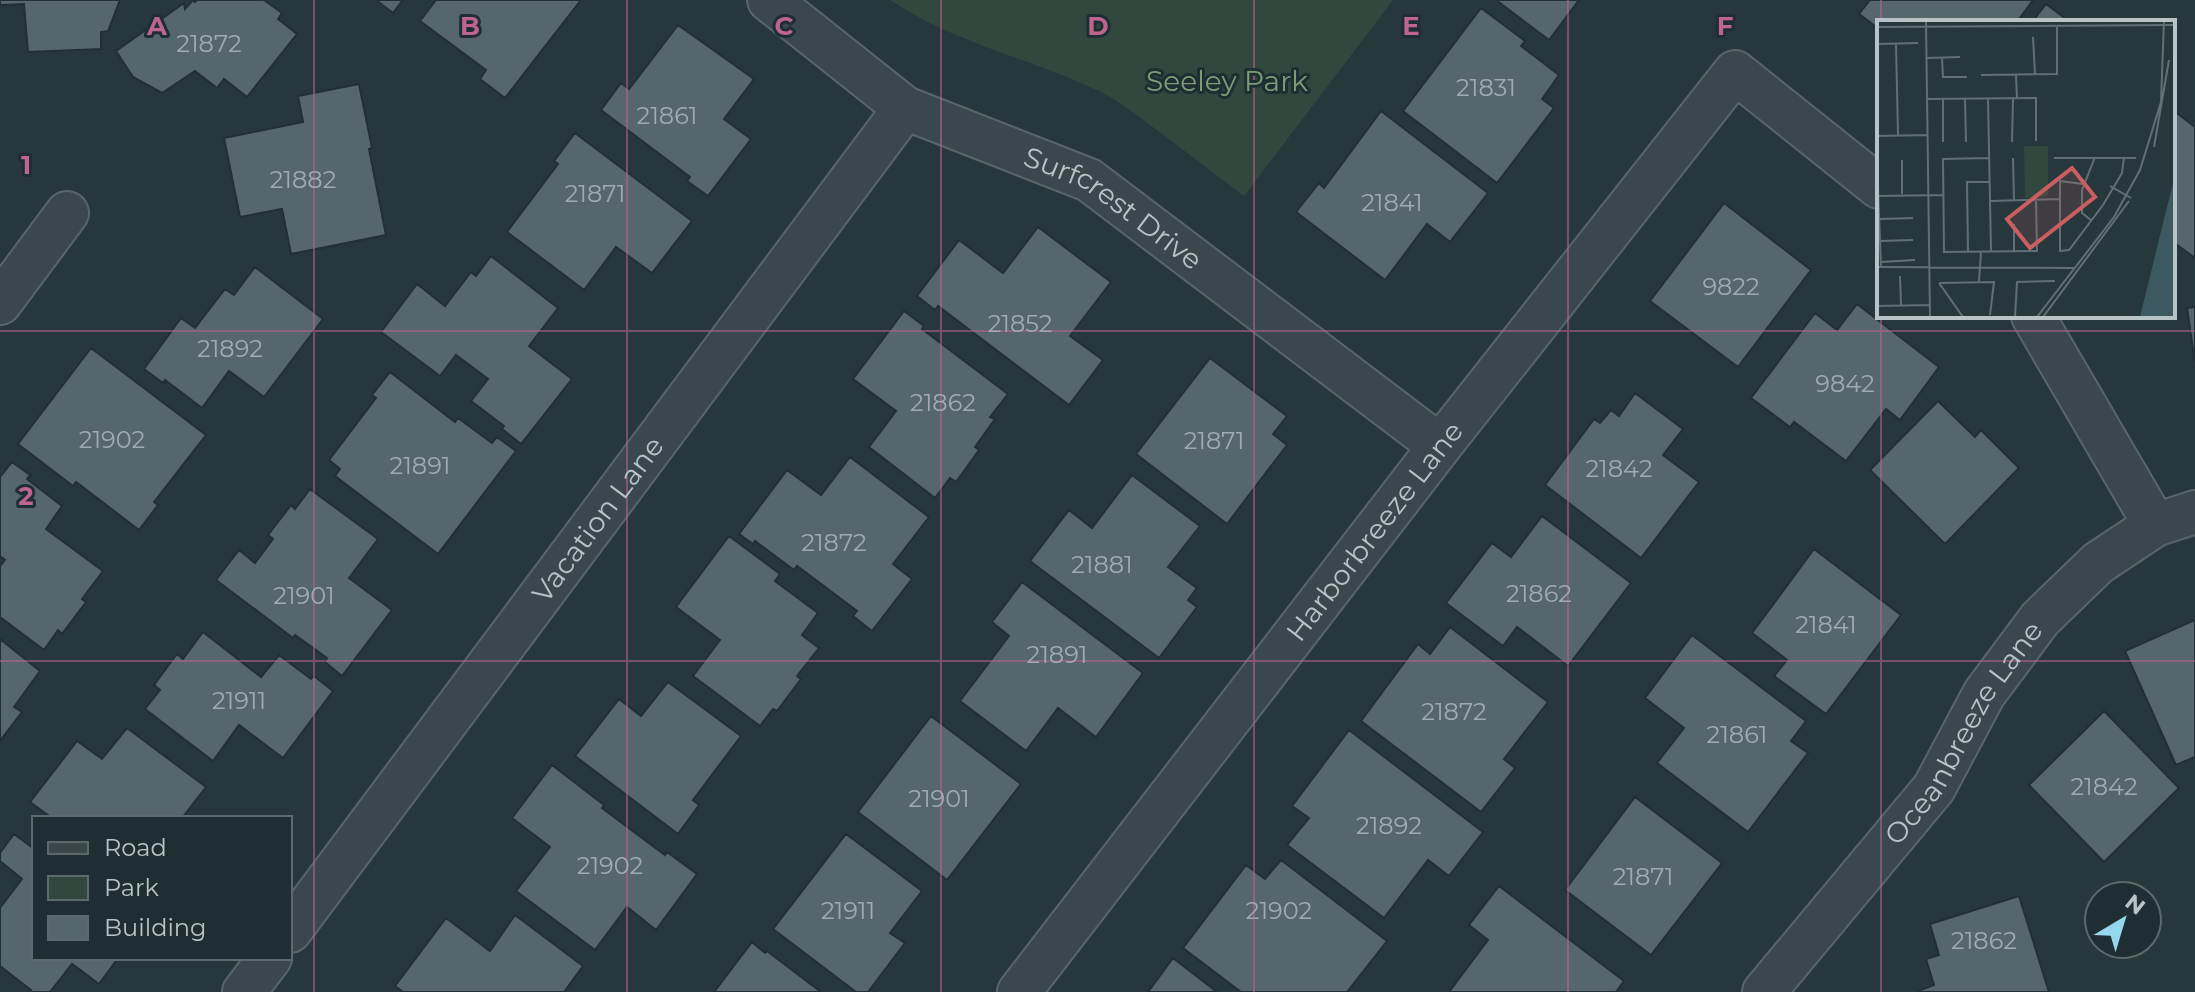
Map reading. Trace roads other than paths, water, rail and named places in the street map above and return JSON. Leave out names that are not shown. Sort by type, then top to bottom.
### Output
[{"type":"street","name":"Surfcrest Drive","points":[[769,0],[905,108],[1089,180],[1440,446]]},
{"type":"street","name":"Harborbreeze Lane","points":[[1019,992],[1440,446],[1735,72],[1877,185]]},
{"type":"street","name":"Vacation Lane","points":[[292,928],[905,108]]},
{"type":"street","points":[[0,303],[67,213]]},
{"type":"street","points":[[2034,318],[2155,525]]},
{"type":"street","name":"Oceanbreeze Lane","points":[[1764,992],[1934,788],[1984,694],[2040,619],[2098,563],[2155,525],[2195,512]]},
{"type":"street","points":[[244,992],[268,960]]},
{"type":"park label","name":"Seeley Park","points":[[1227,81]]}]
